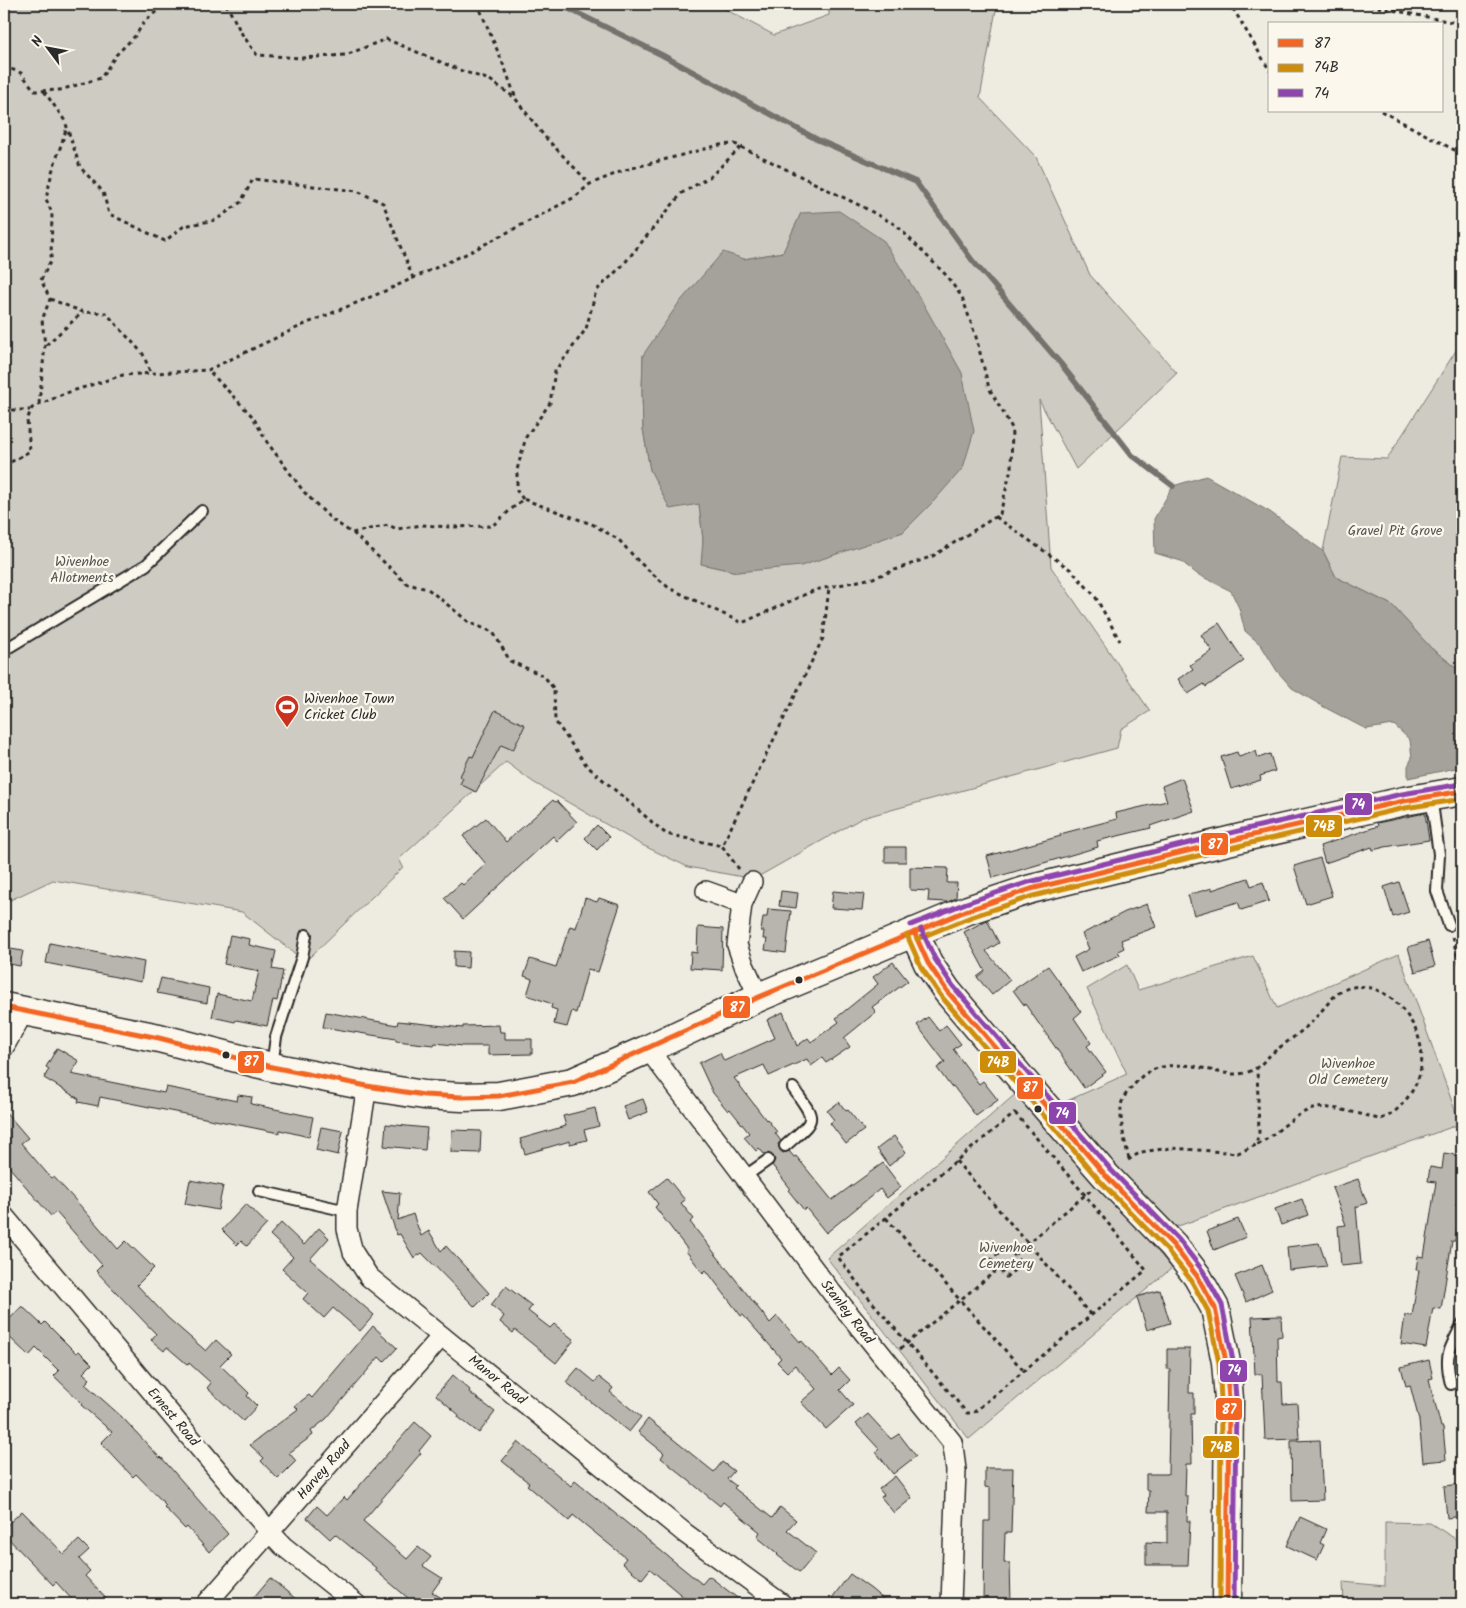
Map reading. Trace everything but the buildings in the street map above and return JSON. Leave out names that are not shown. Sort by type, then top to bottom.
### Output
[{"type":"street","points":[[12,1009],[159,1038],[272,1067],[367,1086],[424,1095],[499,1096],[573,1082],[760,997],[914,932],[968,910],[1031,889],[1253,835],[1462,791]]},
{"type":"street","points":[[752,882],[742,904],[737,945],[744,965],[760,997]]},
{"type":"street","points":[[706,891],[742,904]]},
{"type":"street","points":[[914,932],[928,963],[947,991],[1106,1176],[1173,1245],[1188,1264],[1215,1308],[1224,1354],[1229,1399],[1227,1604]]},
{"type":"street","points":[[4,1047],[18,1022],[12,1009]]},
{"type":"street","name":"Stanley Road","points":[[648,1049],[886,1361],[952,1442],[956,1470],[951,1604]]},
{"type":"street","name":"Manor Road","points":[[367,1086],[347,1211],[347,1229],[353,1252],[369,1277],[686,1534],[782,1604]]},
{"type":"street","name":"Ernest Road","points":[[4,1216],[269,1531],[283,1546],[356,1604]]},
{"type":"street","name":"Harvey Road","points":[[206,1604],[442,1336]]},
{"type":"lane","points":[[4,650],[146,565],[202,511]]},
{"type":"lane","points":[[1431,796],[1439,854],[1437,891],[1449,925]]},
{"type":"lane","points":[[272,1067],[276,1037],[302,957],[306,935]]},
{"type":"lane","points":[[785,1146],[807,1127],[811,1120],[808,1109],[793,1088]]},
{"type":"lane","points":[[744,1177],[768,1160]]},
{"type":"lane","points":[[259,1191],[347,1211]]},
{"type":"lane","points":[[1451,1384],[1447,1358],[1462,1324]]},
{"type":"path","points":[[4,66],[21,73],[35,91],[60,90],[102,78],[116,55],[136,35],[144,22],[164,4]]},
{"type":"path","points":[[226,4],[242,34],[257,55],[302,58],[346,54],[386,39],[462,71],[490,80],[515,98],[544,136],[590,184]]},
{"type":"path","points":[[459,4],[479,7],[515,98]]},
{"type":"path","points":[[1217,4],[1234,10],[1268,68]]},
{"type":"path","points":[[1362,4],[1462,24]]},
{"type":"path","points":[[44,91],[65,121],[80,167],[103,192],[109,214],[165,241],[184,226],[216,220],[241,202],[253,180],[357,191],[383,203],[413,278]]},
{"type":"path","points":[[1383,112],[1462,154]]},
{"type":"path","points":[[67,127],[52,172],[46,199],[52,213],[51,260],[41,280],[50,299],[83,312],[106,313],[143,354],[151,374]]},
{"type":"path","points":[[4,466],[30,451],[27,420],[32,408],[63,394],[123,375],[208,370],[304,325],[468,253],[574,197],[590,184],[625,170],[720,145],[735,144],[863,207],[896,225],[944,274],[962,297],[976,337],[990,388],[1012,428],[1011,469],[1000,514],[933,556],[873,578],[815,590],[742,623],[670,588],[639,562],[619,540],[594,525],[523,499],[517,491],[517,470],[526,437],[550,403],[555,371],[586,330],[596,291],[623,265],[682,193],[711,176],[741,147]]},
{"type":"path","points":[[39,405],[45,345],[42,320],[50,299]]},
{"type":"path","points":[[45,345],[83,312]]},
{"type":"path","points":[[208,370],[252,417],[266,442],[304,492],[331,519],[352,533],[407,584],[428,589],[470,623],[493,632],[510,661],[544,676],[554,689],[555,721],[587,766],[666,834],[722,846],[752,882]]},
{"type":"path","points":[[4,408],[9,410],[31,410]]},
{"type":"path","points":[[352,533],[388,525],[396,529],[422,526],[492,526],[523,499]]},
{"type":"path","points":[[996,516],[1071,570],[1095,596],[1120,641]]},
{"type":"path","points":[[722,846],[824,638],[829,588]]},
{"type":"path","points":[[1449,925],[1462,970]]},
{"type":"path","points":[[1014,1255],[1085,1195],[1114,1167],[1120,1165],[1141,1152],[1171,1148],[1238,1153],[1264,1141],[1294,1119],[1316,1108],[1337,1108],[1380,1119],[1396,1111],[1413,1091],[1421,1072],[1423,1055],[1418,1037],[1402,1009],[1387,994],[1370,987],[1349,988],[1334,996],[1316,1018],[1299,1034],[1275,1051],[1257,1068],[1232,1075],[1191,1065],[1166,1066],[1146,1073],[1129,1090],[1121,1104],[1123,1135],[1129,1159]]},
{"type":"path","points":[[1256,1145],[1259,1132],[1257,1068]]},
{"type":"path","points":[[1015,1113],[1085,1195],[1146,1270],[973,1413],[967,1413],[868,1297],[838,1257],[1015,1113]]},
{"type":"path","points":[[956,1161],[1091,1315]]},
{"type":"path","points":[[886,1218],[1024,1371]]},
{"type":"path","points":[[1007,1247],[1014,1255],[1022,1264],[1006,1277],[991,1260],[1007,1247]]},
{"type":"path","points":[[886,1361],[998,1269]]},
{"type":"green space","name":"Wivenhoe Allotments","points":[[4,4],[710,4],[717,5],[774,35],[829,15],[829,4],[997,4],[980,98],[1036,157],[1090,275],[1177,373],[1076,469],[1039,400],[1051,567],[1150,711],[1121,729],[1117,748],[862,818],[754,879],[688,867],[640,844],[533,782],[506,762],[399,859],[403,867],[309,958],[298,956],[242,912],[53,880],[4,903]],"holes":[[[801,213],[903,532],[871,542],[763,568],[737,572],[702,564],[703,540],[699,504],[650,470],[643,429],[643,355],[744,259],[783,252]]]},
{"type":"green space","name":"Gravel Pit Grove","points":[[1462,318],[1462,672],[1431,648],[1392,605],[1336,577],[1323,551],[1342,457],[1387,459],[1457,349]]},
{"type":"green space","name":"Wivenhoe Old Cemetery","points":[[1399,954],[1460,1124],[1170,1229],[1058,1105],[1127,1074],[1087,989],[1127,965],[1138,990],[1253,956],[1277,1008]]},
{"type":"green space","name":"Wivenhoe Cemetery","points":[[1019,1091],[1172,1268],[969,1439],[827,1258]]},
{"type":"green space","points":[[1385,1522],[1430,1523],[1462,1543],[1462,1604],[1344,1604],[1343,1582],[1385,1586]]},
{"type":"shaded area","points":[[839,211],[884,241],[924,305],[962,373],[974,431],[963,468],[903,532],[801,566],[737,572],[701,564],[703,540],[699,504],[670,509],[650,470],[643,429],[643,355],[678,304],[723,252],[744,259],[783,252],[801,213]]},
{"type":"shaded area","points":[[1206,476],[1270,512],[1323,551],[1336,577],[1392,605],[1431,648],[1462,672],[1461,767],[1408,778],[1408,766],[1412,758],[1410,740],[1394,725],[1366,729],[1292,688],[1277,671],[1261,645],[1245,631],[1239,608],[1231,591],[1197,574],[1181,561],[1155,553],[1154,519],[1173,486]]},
{"type":"waterway","points":[[559,4],[662,55],[818,140],[916,182],[972,260],[1061,364],[1132,455],[1173,486]]},
{"type":"transit line","name":"74","points":[[911,925],[966,903],[1029,882],[1251,828],[1402,794],[1461,784]]},
{"type":"transit line","name":"87","points":[[4,1007],[159,1038],[272,1067],[367,1086],[424,1095],[499,1096],[573,1082],[759,997],[968,910],[1031,889],[1253,835],[1404,801],[1462,791]]},
{"type":"transit line","name":"74B","points":[[917,939],[971,917],[1033,896],[1405,808],[1462,799]]},
{"type":"transit line","name":"74","points":[[921,929],[935,959],[953,986],[1112,1171],[1179,1240],[1203,1271],[1222,1305],[1233,1361],[1236,1398],[1234,1604]]},
{"type":"transit line","name":"87","points":[[914,932],[928,963],[947,991],[1106,1176],[1173,1245],[1197,1276],[1215,1308],[1226,1362],[1229,1399],[1227,1604]]},
{"type":"transit line","name":"74B","points":[[907,935],[921,967],[941,996],[1100,1181],[1167,1250],[1191,1280],[1208,1311],[1219,1363],[1221,1399],[1220,1604]]},
{"type":"place","name":"Wivenhoe Town Cricket Club","points":[[287,728]]}]
